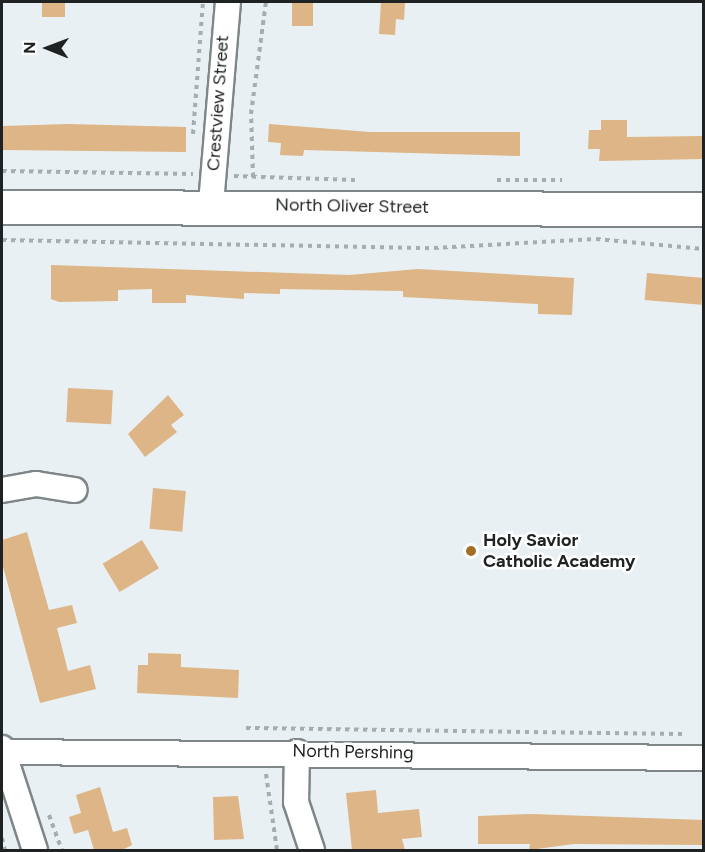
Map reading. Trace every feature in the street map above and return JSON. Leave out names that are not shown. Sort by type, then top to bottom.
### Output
[{"type":"main road","name":"North Oliver Street","points":[[2,207],[202,179],[704,209]]},
{"type":"street","name":"Crestview Street","points":[[202,179],[228,2]]},
{"type":"street","points":[[2,490],[36,484],[75,490]]},
{"type":"street","name":"North Pershing","points":[[2,750],[266,740],[297,752],[704,758]]},
{"type":"street","points":[[2,750],[35,850]]},
{"type":"street","points":[[297,752],[296,802],[312,850]]},
{"type":"path","points":[[193,141],[203,2]]},
{"type":"path","points":[[253,177],[251,114],[266,2]]},
{"type":"path","points":[[2,171],[202,179],[253,177],[360,180]]},
{"type":"path","points":[[494,180],[570,181]]},
{"type":"path","points":[[2,240],[434,248],[596,239],[704,249]]},
{"type":"path","points":[[246,728],[266,740],[692,734]]},
{"type":"path","points":[[266,740],[266,802],[277,850]]},
{"type":"path","points":[[2,838],[6,850]]},
{"type":"building","points":[[42,2],[65,2],[65,17],[42,17]]},
{"type":"building","points":[[292,2],[313,2],[313,26],[292,26]]},
{"type":"building","points":[[381,2],[405,2],[404,20],[396,19],[395,35],[379,34]]},
{"type":"building","points":[[601,120],[627,120],[627,137],[704,136],[704,159],[599,161],[600,149],[588,149],[589,130],[601,130]]},
{"type":"building","points":[[68,124],[186,127],[186,152],[2,150],[2,126]]},
{"type":"building","points":[[269,124],[370,132],[520,132],[520,156],[304,150],[303,156],[280,155],[281,143],[268,142]]},
{"type":"building","points":[[51,265],[349,275],[418,269],[574,278],[572,315],[538,314],[538,304],[403,297],[403,291],[280,289],[280,294],[244,293],[244,299],[186,295],[186,303],[152,303],[152,289],[118,290],[118,301],[59,302],[51,299]]},
{"type":"building","points":[[647,273],[704,278],[701,305],[645,300]]},
{"type":"building","points":[[68,388],[113,390],[111,424],[66,422]]},
{"type":"building","points":[[168,395],[184,415],[171,425],[177,432],[145,457],[128,434]]},
{"type":"building","points":[[153,488],[186,491],[182,532],[149,529]]},
{"type":"building","points":[[27,532],[49,610],[72,605],[77,623],[57,628],[68,671],[90,665],[96,689],[40,703],[2,563],[2,540]]},
{"type":"building","points":[[142,540],[159,568],[120,592],[103,564]]},
{"type":"building","points":[[148,653],[181,654],[181,667],[239,670],[238,698],[137,693],[138,665],[148,665]]},
{"type":"building","points":[[100,787],[113,832],[127,828],[132,845],[122,850],[94,850],[88,830],[74,834],[69,817],[81,813],[76,795]]},
{"type":"building","points":[[376,790],[378,813],[419,809],[422,837],[402,839],[405,850],[352,850],[346,793]]},
{"type":"building","points":[[238,796],[244,839],[214,840],[213,797]]},
{"type":"building","points":[[531,814],[704,820],[704,845],[574,844],[529,850],[530,844],[478,844],[478,816]]},
{"type":"place","name":"Holy Savior Catholic Academy","points":[[471,551]]}]
